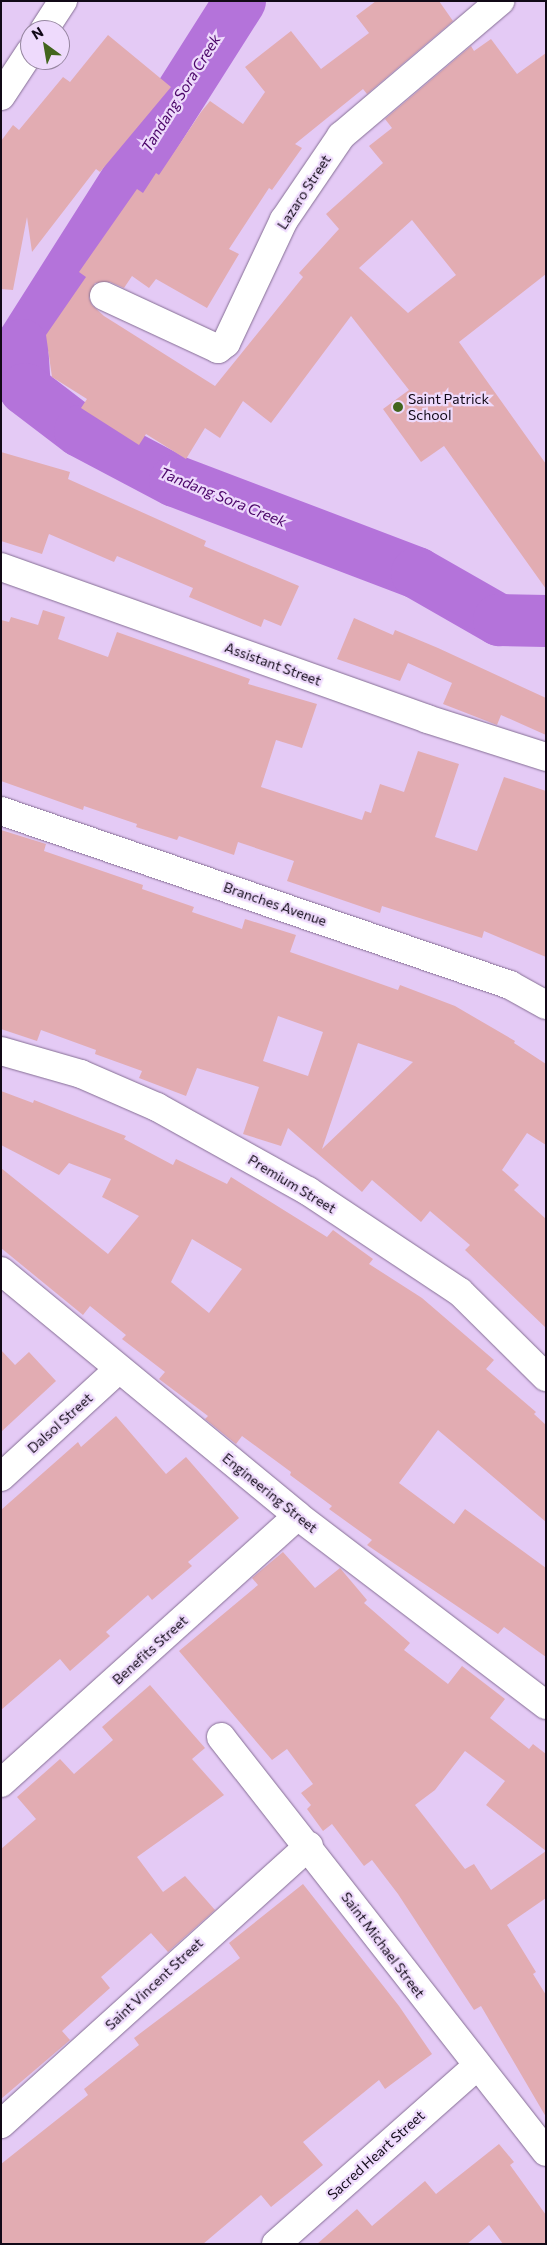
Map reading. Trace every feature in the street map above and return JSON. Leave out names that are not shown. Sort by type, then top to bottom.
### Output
[{"type":"street","points":[[51,20],[63,1]]},
{"type":"street","name":"Lazaro Street","points":[[104,296],[218,349],[226,343],[284,220],[341,136],[489,5]]},
{"type":"street","points":[[1,96],[20,67]]},
{"type":"street","name":"Assistant Street","points":[[1,566],[427,719],[546,757]]},
{"type":"street","name":"Branches Avenue","points":[[1,811],[510,985],[546,1005]]},
{"type":"street","name":"Premium Street","points":[[1,1051],[81,1074],[157,1107],[308,1191],[460,1292],[546,1377]]},
{"type":"street","name":"Engineering Street","points":[[1,1271],[298,1516],[546,1705]]},
{"type":"street","name":"Dalsol Street","points":[[1,1477],[119,1369]]},
{"type":"street","name":"Benefits Street","points":[[1,1783],[298,1516]]},
{"type":"street","name":"Saint Michael Street","points":[[221,1737],[309,1846],[476,2067],[546,2152]]},
{"type":"street","name":"Saint Vincent Street","points":[[1,2124],[195,1946],[309,1846]]},
{"type":"street","name":"Sacred Heart Street","points":[[276,2244],[476,2067]]},
{"type":"building","points":[[376,1],[439,1],[453,21],[367,94],[363,89],[295,144],[302,148],[272,190],[269,188],[229,249],[239,254],[207,308],[156,279],[149,288],[132,276],[124,288],[110,282],[95,283],[89,298],[92,305],[104,316],[215,386],[303,277],[299,273],[339,229],[326,214],[383,163],[369,146],[392,128],[385,119],[471,46],[474,51],[491,39],[517,74],[546,53],[546,274],[459,342],[546,464],[546,589],[444,446],[421,462],[383,409],[409,390],[351,316],[271,423],[243,401],[220,438],[205,428],[186,459],[146,434],[139,445],[81,408],[87,399],[52,377],[46,335],[86,277],[79,272],[137,189],[143,193],[156,173],[159,175],[210,101],[243,124],[265,92],[245,67],[291,31],[321,69],[369,33],[356,16]],"holes":[[[412,220],[456,275],[408,313],[359,268]]]},
{"type":"building","points":[[108,35],[171,87],[100,172],[96,169],[32,252],[27,217],[13,290],[1,289],[1,141],[13,125],[19,130],[63,77],[70,82]]},
{"type":"building","points":[[1,452],[70,472],[68,479],[206,541],[204,546],[299,586],[281,626],[264,619],[261,627],[189,597],[193,588],[117,556],[114,562],[49,534],[42,554],[1,541]]},
{"type":"building","points":[[43,610],[65,617],[58,639],[108,657],[117,632],[250,679],[248,684],[317,704],[302,748],[276,740],[261,787],[362,820],[365,811],[371,813],[380,784],[404,792],[418,751],[459,764],[435,837],[477,851],[504,777],[546,791],[546,957],[484,931],[482,938],[382,906],[380,913],[287,881],[294,861],[238,842],[234,855],[179,836],[177,840],[136,827],[137,824],[84,806],[83,810],[1,781],[1,620],[9,622],[11,617],[38,625]]},
{"type":"building","points":[[354,618],[393,635],[395,630],[546,698],[546,735],[501,715],[497,725],[443,704],[452,683],[408,663],[400,681],[337,659]]},
{"type":"building","points":[[1,830],[46,844],[44,851],[143,885],[142,889],[194,907],[192,912],[242,929],[245,919],[296,935],[290,952],[398,990],[400,985],[455,1006],[515,1041],[514,1043],[546,1064],[546,1145],[527,1133],[502,1170],[519,1185],[514,1190],[546,1219],[546,1328],[465,1250],[470,1245],[430,1211],[421,1222],[372,1180],[362,1192],[288,1128],[281,1146],[243,1134],[259,1087],[197,1068],[186,1096],[139,1078],[142,1071],[95,1054],[96,1050],[41,1030],[37,1041],[1,1029]],"holes":[[[278,1016],[323,1032],[308,1076],[263,1061]],[[358,1043],[413,1062],[322,1149]]]},
{"type":"building","points":[[1,1091],[33,1103],[34,1100],[126,1136],[124,1139],[173,1165],[176,1159],[227,1184],[231,1177],[327,1237],[333,1230],[373,1259],[369,1264],[422,1298],[494,1360],[486,1369],[536,1412],[534,1414],[546,1425],[546,1522],[438,1430],[399,1483],[454,1524],[465,1509],[546,1568],[546,1657],[504,1627],[498,1634],[367,1545],[372,1540],[329,1509],[332,1506],[290,1475],[291,1472],[242,1436],[236,1444],[205,1419],[208,1416],[159,1379],[165,1372],[122,1339],[126,1335],[90,1306],[83,1315],[1,1248],[1,1168],[108,1254],[139,1216],[102,1197],[111,1179],[69,1163],[59,1175],[1,1145]],"holes":[[[192,1239],[242,1269],[209,1313],[171,1282]]]},
{"type":"building","points":[[1,1350],[15,1365],[29,1352],[56,1381],[1,1432]]},
{"type":"building","points":[[116,1416],[166,1474],[186,1457],[239,1518],[188,1562],[192,1566],[152,1600],[148,1595],[106,1632],[110,1636],[70,1671],[60,1659],[1,1710],[1,1510],[78,1442],[81,1447]]},
{"type":"building","points":[[283,1552],[315,1588],[340,1568],[367,1600],[364,1603],[410,1643],[404,1650],[448,1684],[462,1666],[505,1699],[490,1718],[529,1749],[533,1744],[546,1754],[546,1851],[546,1898],[507,1925],[536,1972],[533,1974],[546,1995],[546,2117],[481,2006],[474,2010],[398,1894],[372,1860],[364,1866],[332,1824],[323,1831],[307,1809],[311,1805],[301,1793],[313,1784],[287,1749],[272,1760],[179,1651],[258,1585],[252,1578]],"holes":[[[465,1751],[505,1781],[486,1805],[546,1851],[491,1890],[474,1864],[465,1869],[415,1805],[435,1790]]]},
{"type":"building","points":[[150,1685],[205,1748],[192,1759],[224,1795],[137,1857],[163,1892],[185,1876],[215,1910],[168,1952],[151,1933],[101,1977],[110,1988],[62,2031],[70,2040],[1,2099],[1,1849],[36,1819],[17,1797],[60,1759],[74,1774],[113,1740],[102,1727]]},
{"type":"building","points":[[303,1884],[399,2006],[432,2054],[385,2089],[379,2080],[303,2142],[323,2165],[271,2207],[261,2195],[203,2244],[1,2244],[1,2164],[88,2095],[84,2089],[139,2045],[134,2038],[240,1958],[229,1943]]},
{"type":"building","points":[[499,2144],[514,2162],[510,2165],[546,2215],[546,2244],[503,2244],[489,2225],[467,2244],[317,2244],[357,2209],[372,2226],[425,2181],[436,2194]]},
{"type":"waterway","name":"Tandang Sora Creek","points":[[240,1],[22,345],[25,389],[80,431],[175,481],[417,573],[499,620],[546,621]]},
{"type":"place","name":"Saint Patrick School","points":[[398,407]]}]
